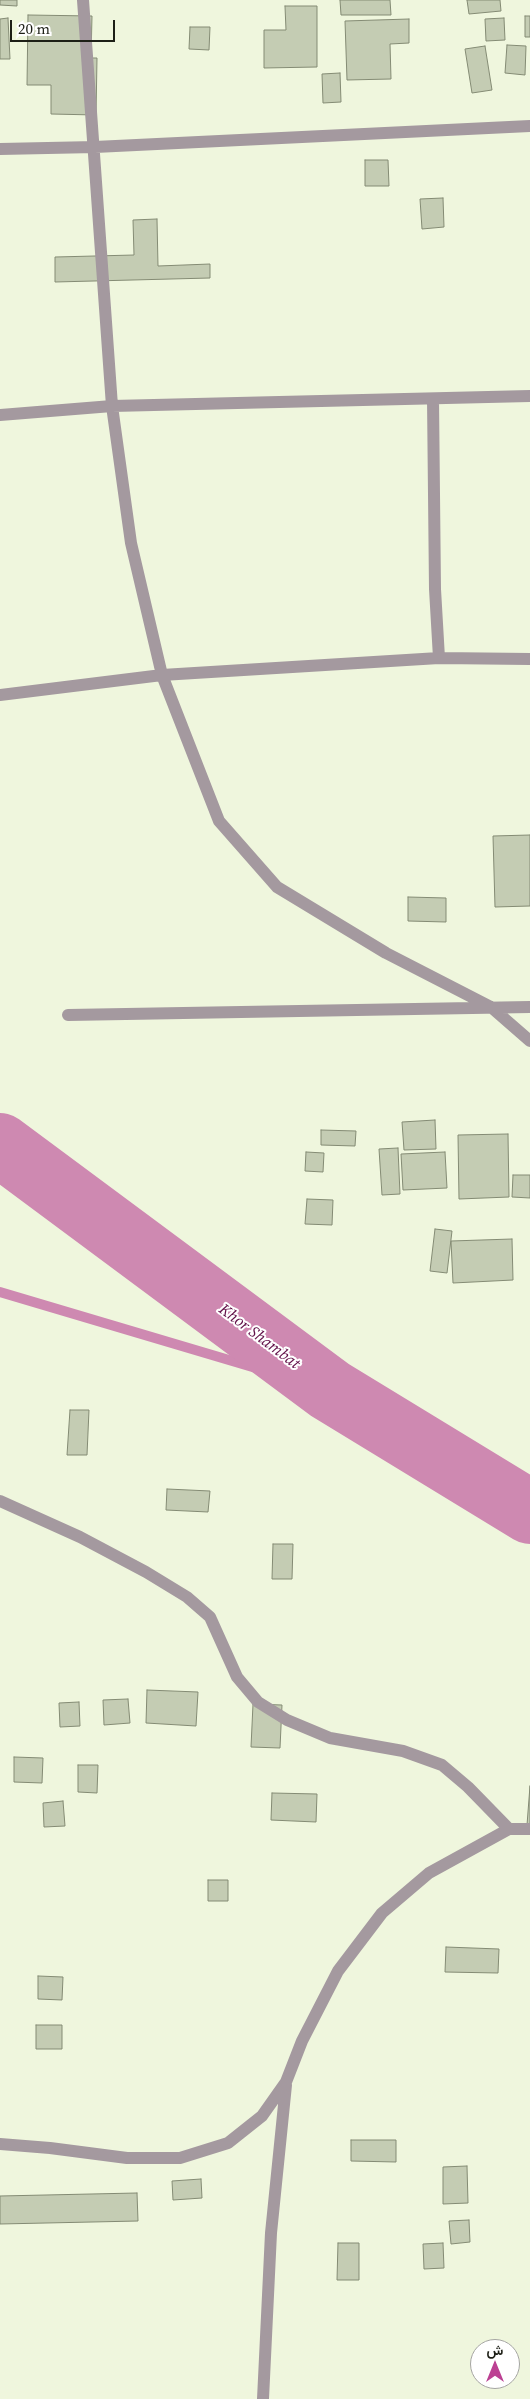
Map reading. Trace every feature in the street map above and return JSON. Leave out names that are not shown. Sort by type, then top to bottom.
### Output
[{"type":"street","points":[[83,0],[112,406],[130,543],[162,675],[219,821],[277,887],[386,953],[491,1008],[530,1040]]},
{"type":"street","points":[[0,149],[95,147],[530,126]]},
{"type":"street","points":[[0,415],[112,406],[530,396]]},
{"type":"street","points":[[433,399],[435,589],[439,658]]},
{"type":"street","points":[[0,695],[162,675],[439,658],[530,659]]},
{"type":"street","points":[[68,1015],[530,1007]]},
{"type":"street","points":[[0,1501],[88,1542],[146,1572],[187,1597],[210,1617],[237,1677],[258,1702],[287,1720],[330,1738],[403,1751],[442,1765],[509,1829]]},
{"type":"street","points":[[0,2144],[50,2148],[127,2158],[180,2158],[228,2142],[262,2116],[286,2082],[302,2041],[338,1971],[382,1913],[429,1873],[509,1829],[530,1829]]},
{"type":"street","points":[[263,2399],[271,2233],[286,2082]]},
{"type":"building","points":[[0,0],[17,0],[17,6],[0,5]]},
{"type":"building","points":[[340,0],[390,0],[391,15],[341,15]]},
{"type":"building","points":[[467,0],[500,0],[501,11],[469,14]]},
{"type":"building","points":[[285,6],[317,6],[317,67],[264,68],[264,30],[286,30]]},
{"type":"building","points":[[28,15],[92,16],[91,58],[97,58],[96,115],[51,114],[51,85],[27,85]]},
{"type":"building","points":[[525,16],[530,16],[530,37],[525,37]]},
{"type":"building","points":[[8,18],[10,59],[0,59],[0,19]]},
{"type":"building","points":[[504,18],[505,40],[486,41],[485,19]]},
{"type":"building","points":[[409,19],[409,43],[390,44],[391,79],[347,80],[345,21]]},
{"type":"building","points":[[190,27],[210,27],[209,50],[189,49]]},
{"type":"building","points":[[507,45],[526,46],[525,75],[505,73]]},
{"type":"building","points":[[485,46],[492,90],[472,93],[465,49]]},
{"type":"building","points":[[340,73],[341,102],[323,103],[322,74]]},
{"type":"building","points":[[365,160],[388,160],[389,186],[365,186]]},
{"type":"building","points":[[443,198],[444,227],[422,229],[420,199]]},
{"type":"building","points":[[157,219],[158,266],[210,264],[210,278],[55,282],[55,257],[134,255],[133,220]]},
{"type":"building","points":[[530,835],[530,906],[495,907],[493,836]]},
{"type":"building","points":[[408,897],[446,898],[446,922],[408,921]]},
{"type":"building","points":[[435,1120],[436,1149],[404,1150],[402,1122]]},
{"type":"building","points":[[321,1130],[356,1131],[355,1146],[321,1145]]},
{"type":"building","points":[[508,1134],[509,1197],[459,1199],[458,1135]]},
{"type":"building","points":[[398,1148],[400,1194],[382,1195],[379,1149]]},
{"type":"building","points":[[306,1152],[324,1153],[323,1172],[305,1171]]},
{"type":"building","points":[[445,1152],[447,1188],[403,1190],[401,1154]]},
{"type":"building","points":[[513,1175],[530,1175],[530,1198],[512,1197]]},
{"type":"building","points":[[307,1199],[333,1200],[332,1225],[305,1224]]},
{"type":"building","points":[[435,1229],[452,1231],[447,1273],[430,1271]]},
{"type":"building","points":[[512,1239],[513,1280],[453,1283],[451,1241]]},
{"type":"building","points":[[70,1410],[89,1410],[87,1455],[67,1455]]},
{"type":"building","points":[[167,1489],[210,1491],[208,1512],[166,1510]]},
{"type":"building","points":[[273,1544],[293,1544],[292,1579],[272,1579]]},
{"type":"building","points":[[147,1690],[198,1692],[196,1726],[146,1723]]},
{"type":"building","points":[[128,1699],[130,1723],[104,1725],[103,1700]]},
{"type":"building","points":[[79,1702],[80,1726],[60,1727],[59,1703]]},
{"type":"building","points":[[253,1704],[282,1705],[280,1748],[251,1747]]},
{"type":"building","points":[[14,1757],[43,1758],[42,1783],[14,1782]]},
{"type":"building","points":[[78,1765],[98,1765],[97,1793],[78,1792]]},
{"type":"building","points":[[530,1786],[530,1826],[527,1825]]},
{"type":"building","points":[[272,1793],[317,1794],[316,1822],[271,1820]]},
{"type":"building","points":[[63,1801],[65,1826],[44,1827],[43,1803]]},
{"type":"building","points":[[208,1880],[228,1880],[228,1901],[208,1901]]},
{"type":"building","points":[[446,1947],[499,1949],[498,1973],[445,1972]]},
{"type":"building","points":[[38,1976],[63,1977],[62,2000],[38,1999]]},
{"type":"building","points":[[36,2025],[62,2025],[62,2049],[36,2049]]},
{"type":"building","points":[[351,2140],[396,2140],[396,2162],[351,2161]]},
{"type":"building","points":[[467,2166],[468,2203],[443,2204],[443,2167]]},
{"type":"building","points":[[201,2179],[202,2198],[173,2200],[172,2181]]},
{"type":"building","points":[[137,2193],[138,2221],[0,2224],[0,2196]]},
{"type":"building","points":[[469,2220],[470,2242],[451,2244],[449,2221]]},
{"type":"building","points":[[338,2243],[359,2243],[359,2280],[337,2280]]},
{"type":"building","points":[[443,2243],[444,2268],[424,2269],[423,2244]]},
{"type":"waterway","name":"Khor Shambat","points":[[0,1145],[330,1390],[530,1512]]},
{"type":"waterway","points":[[0,1292],[330,1390]]}]
